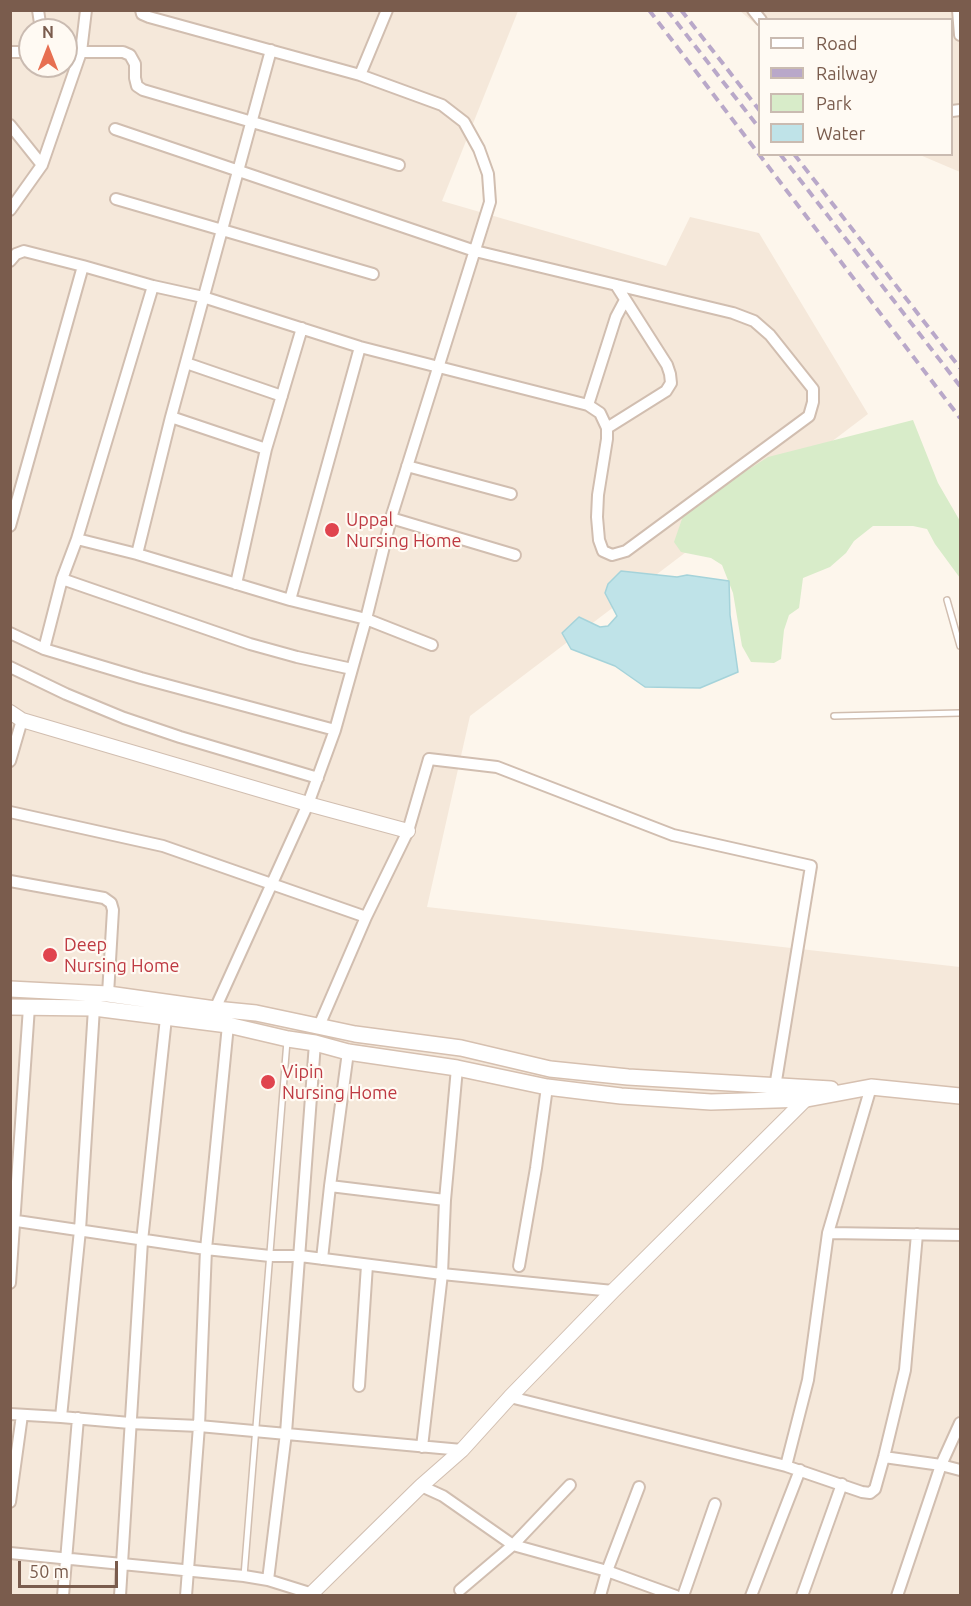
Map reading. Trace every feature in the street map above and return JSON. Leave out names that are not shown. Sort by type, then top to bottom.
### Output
[{"type":"main road","points":[[10,989],[108,994],[256,1013],[355,1034],[461,1048],[550,1069],[775,1087],[811,1093]]},
{"type":"main road","points":[[10,1007],[94,1008],[228,1025],[348,1052],[457,1068],[547,1087],[621,1096],[711,1102],[871,1087],[960,1096]]},
{"type":"street","points":[[10,210],[42,165],[81,52],[86,10]]},
{"type":"street","points":[[141,10],[142,14],[149,17],[360,75],[442,105],[464,122],[479,149],[488,174],[490,202],[391,518],[335,730],[308,804],[215,1009]]},
{"type":"street","points":[[360,75],[387,10]]},
{"type":"street","points":[[958,10],[960,35]]},
{"type":"street","points":[[137,554],[171,417],[271,50]]},
{"type":"street","points":[[81,52],[123,52],[129,55],[135,63],[137,86],[143,90],[252,120],[399,165]]},
{"type":"street","points":[[10,125],[42,165]]},
{"type":"street","points":[[10,261],[16,254],[24,251],[203,297],[360,347],[588,405],[600,413],[607,428],[597,517],[599,540],[603,551],[612,555],[626,551],[809,416],[813,402],[813,389],[770,334],[754,321],[733,313],[475,251],[115,129]]},
{"type":"street","points":[[116,199],[373,274]]},
{"type":"street","points":[[10,526],[83,266]]},
{"type":"street","points":[[607,428],[666,391],[671,382],[667,365],[616,285]]},
{"type":"street","points":[[44,649],[63,579],[153,286]]},
{"type":"street","points":[[588,405],[616,316],[625,300]]},
{"type":"street","points":[[236,584],[266,449],[302,328]]},
{"type":"street","points":[[290,600],[360,347]]},
{"type":"street","points":[[186,363],[282,396]]},
{"type":"street","points":[[171,417],[266,449]]},
{"type":"street","points":[[407,466],[511,494]]},
{"type":"street","points":[[391,518],[515,555]]},
{"type":"street","points":[[77,539],[137,554],[290,600],[366,619],[432,645]]},
{"type":"street","points":[[63,579],[250,644],[352,669]]},
{"type":"street","points":[[10,633],[44,649],[141,678],[335,730]]},
{"type":"street","points":[[10,667],[124,718],[318,778]]},
{"type":"street","points":[[10,712],[22,720],[408,831]]},
{"type":"street","points":[[10,761],[22,720]]},
{"type":"street","points":[[319,1026],[366,917],[408,831],[429,759],[497,768],[673,835],[811,866],[775,1087]]},
{"type":"street","points":[[10,812],[162,846],[366,917]]},
{"type":"street","points":[[10,880],[105,898],[111,903],[113,910],[108,994]]},
{"type":"street","points":[[10,1283],[12,1220],[29,1007]]},
{"type":"street","points":[[61,1416],[80,1230],[94,1008]]},
{"type":"street","points":[[120,1596],[142,1241],[166,1018]]},
{"type":"street","points":[[186,1596],[199,1426],[206,1249],[228,1025]]},
{"type":"street","points":[[268,1580],[286,1433],[315,1043]]},
{"type":"street","points":[[322,1259],[348,1052]]},
{"type":"street","points":[[422,1447],[442,1274],[445,1200],[457,1068]]},
{"type":"street","points":[[519,1266],[547,1087]]},
{"type":"street","points":[[786,1466],[808,1380],[828,1233],[871,1087]]},
{"type":"street","points":[[10,1553],[244,1576],[268,1580],[312,1595],[421,1486],[462,1450],[613,1291],[811,1093]]},
{"type":"street","points":[[330,1186],[445,1200]]},
{"type":"street","points":[[12,1220],[206,1249],[270,1256],[300,1256],[442,1274],[613,1291]]},
{"type":"street","points":[[828,1233],[960,1235]]},
{"type":"street","points":[[510,1397],[786,1466],[870,1493],[875,1489],[905,1370],[918,1234]]},
{"type":"street","points":[[359,1386],[367,1265]]},
{"type":"street","points":[[10,1502],[16,1415],[61,1416],[130,1424],[199,1426],[462,1450]]},
{"type":"street","points":[[63,1596],[78,1418]]},
{"type":"street","points":[[897,1596],[941,1465],[960,1423]]},
{"type":"street","points":[[884,1457],[960,1470]]},
{"type":"street","points":[[751,1596],[800,1470]]},
{"type":"street","points":[[802,1596],[842,1484]]},
{"type":"street","points":[[460,1590],[513,1545],[570,1485]]},
{"type":"street","points":[[421,1486],[442,1496],[513,1545],[607,1571],[676,1596]]},
{"type":"street","points":[[600,1596],[639,1486]]},
{"type":"street","points":[[683,1596],[715,1504]]},
{"type":"lane","points":[[948,600],[960,646]]},
{"type":"lane","points":[[834,716],[960,713]]},
{"type":"lane","points":[[244,1576],[288,1039]]},
{"type":"shaded area","points":[[11,11],[518,11],[442,201],[666,266],[690,217],[759,233],[868,414],[470,716],[427,907],[960,967],[960,1595],[11,1596]]},
{"type":"shaded area","points":[[740,11],[960,11],[960,172],[922,156],[953,156],[953,18],[758,18],[758,26]]},
{"type":"green space","points":[[913,420],[938,483],[960,521],[960,578],[927,529],[913,526],[873,526],[854,541],[846,553],[830,567],[803,578],[799,608],[789,615],[784,630],[781,659],[774,663],[751,662],[742,646],[733,593],[722,565],[711,558],[681,552],[674,542],[683,516],[724,485],[768,457]]},
{"type":"water","points":[[621,571],[677,577],[687,575],[729,581],[730,615],[738,672],[700,688],[645,687],[615,666],[571,649],[562,633],[579,617],[600,627],[608,626],[617,616],[605,593],[608,584]]},
{"type":"railway","points":[[649,10],[758,153]]},
{"type":"railway","points":[[667,10],[758,126]]},
{"type":"railway","points":[[681,10],[758,108]]},
{"type":"railway","points":[[760,156],[960,418]]},
{"type":"railway","points":[[782,156],[960,386]]},
{"type":"railway","points":[[796,156],[960,368]]},
{"type":"place","name":"Uppal Nursing Home","points":[[332,530]]},
{"type":"place","name":"Deep Nursing Home","points":[[50,955]]},
{"type":"place","name":"Vipin Nursing Home","points":[[268,1082]]}]
